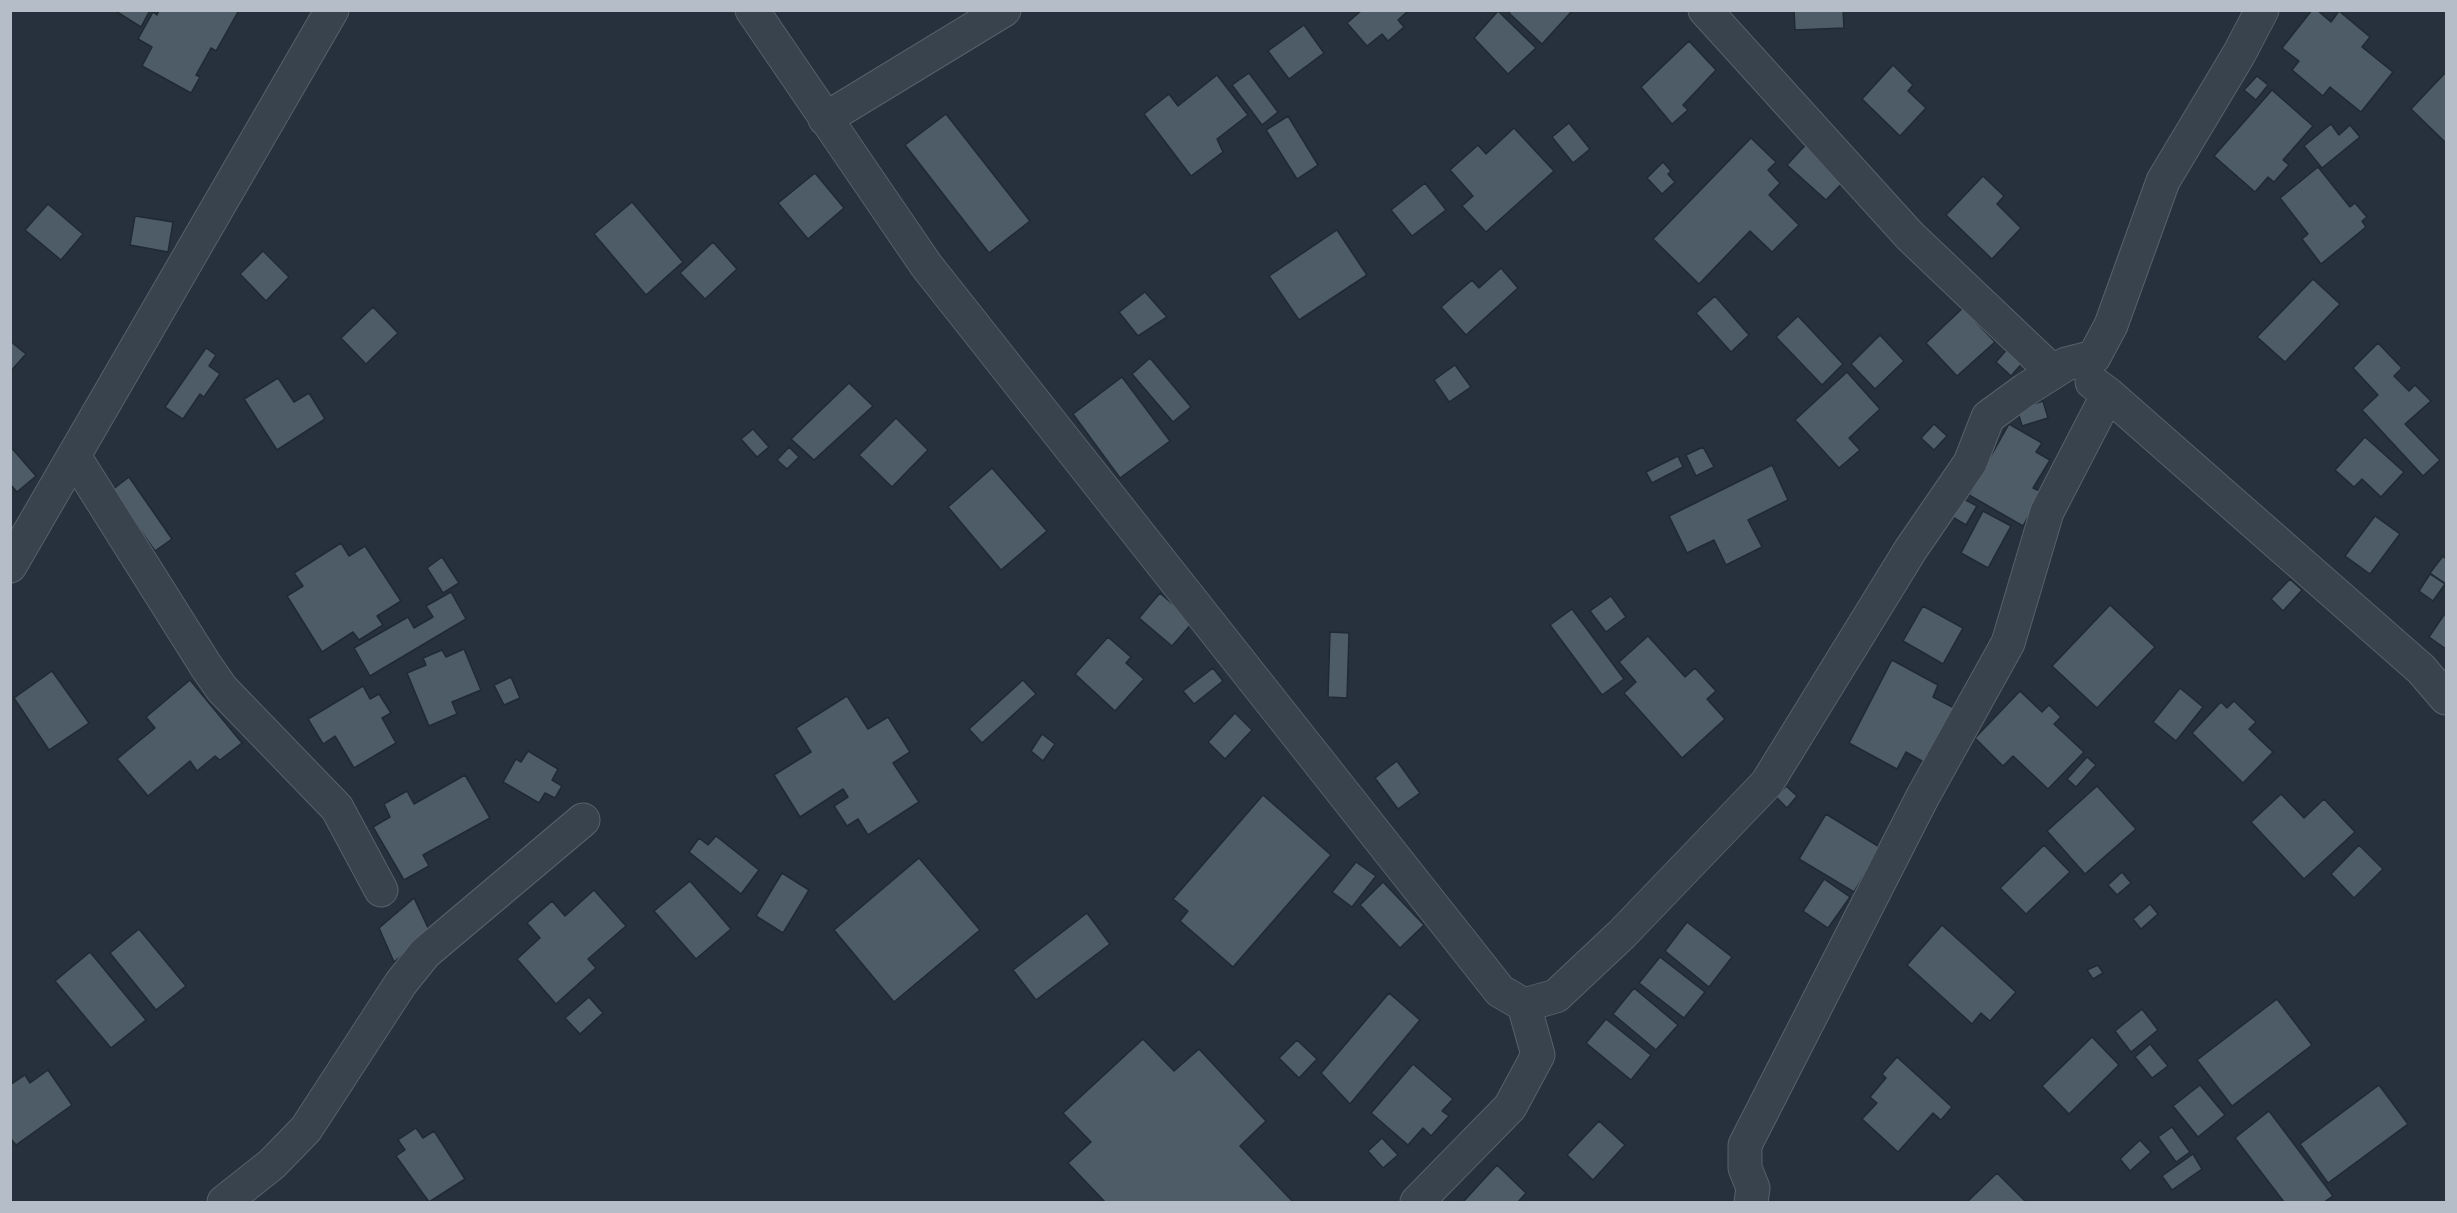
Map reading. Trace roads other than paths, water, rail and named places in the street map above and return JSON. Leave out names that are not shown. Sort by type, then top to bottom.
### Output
[{"type":"street","points":[[10,566],[332,10]]},
{"type":"street","points":[[752,10],[926,265],[1500,991],[1524,1005],[1538,1055],[1529,1074],[1510,1107],[1417,1203]]},
{"type":"street","points":[[825,119],[1004,10]]},
{"type":"street","points":[[1705,10],[1910,236],[2060,368],[2108,394],[2421,669],[2446,698]]},
{"type":"street","points":[[1524,1005],[1556,996],[1622,934],[1767,783],[1911,549],[1970,463],[1988,417],[2060,368],[2094,357],[2111,325],[2163,181],[2239,54],[2262,10]]},
{"type":"street","points":[[1757,1198],[1745,1168],[1745,1145],[1923,798],[2008,643],[2048,512],[2108,394]]},
{"type":"street","points":[[74,456],[206,666],[222,688],[337,808],[381,890]]},
{"type":"street","points":[[224,1203],[272,1164],[306,1130],[400,983],[424,952],[583,820]]}]
